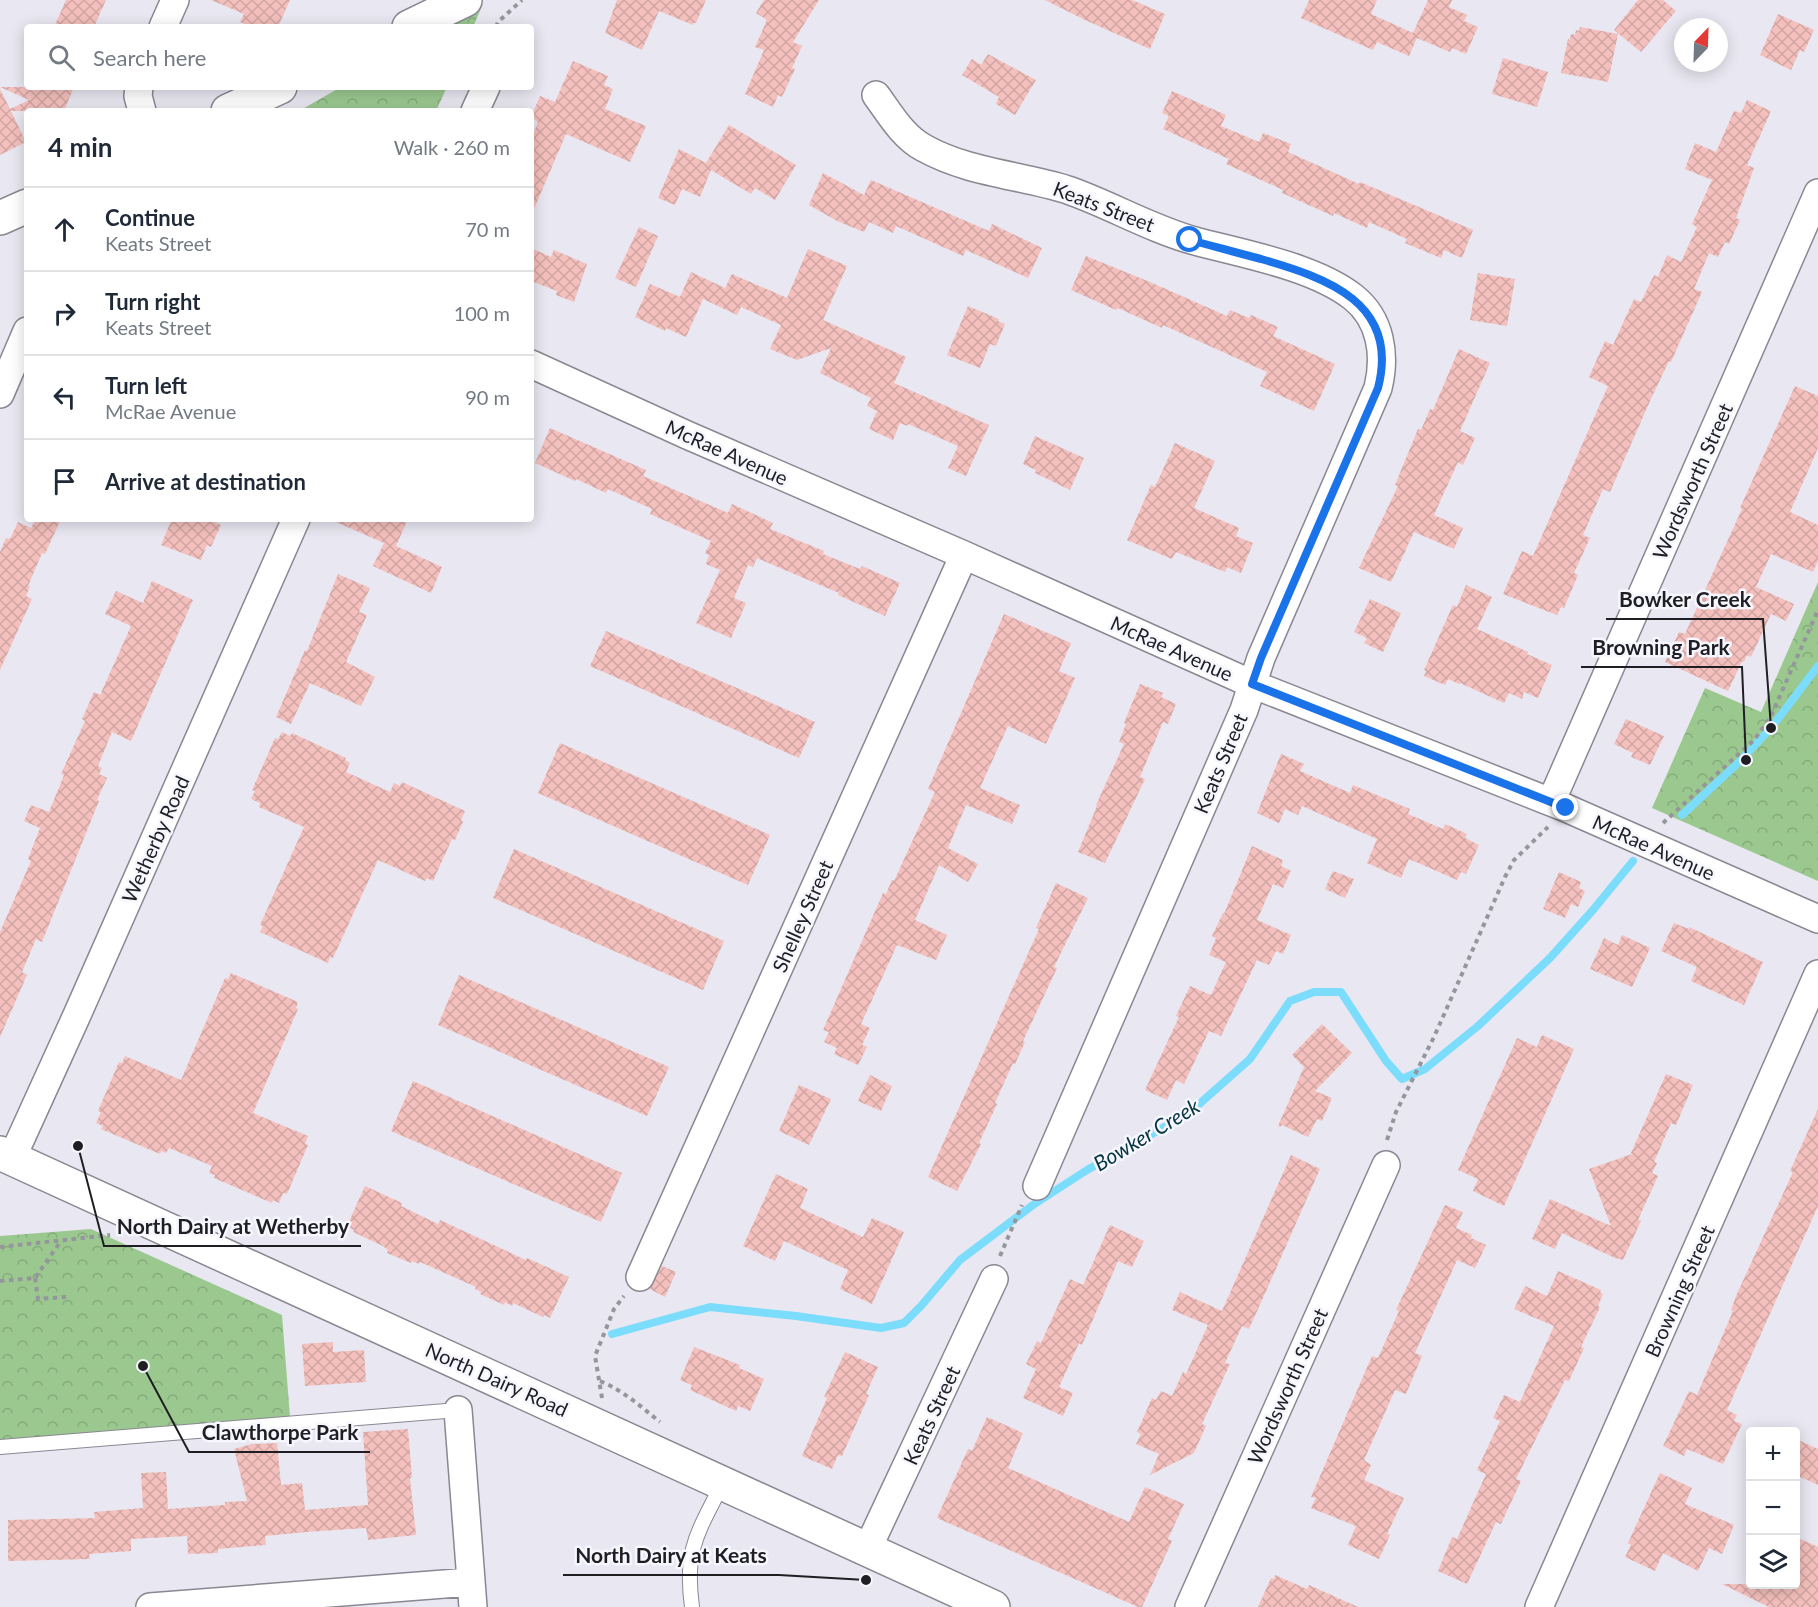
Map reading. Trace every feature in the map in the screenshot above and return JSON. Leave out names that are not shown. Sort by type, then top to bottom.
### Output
[{"type":"street","points":[[164,24],[175,0]]},
{"type":"street","points":[[415,24],[465,0]]},
{"type":"street","points":[[139,90],[141,108]]},
{"type":"street","points":[[234,108],[274,90]]},
{"type":"street","points":[[476,108],[485,90]]},
{"type":"street","name":"Keats Street","points":[[876,95],[902,131],[922,147],[945,158],[969,167],[1041,182],[1070,191],[1190,240],[1304,271],[1341,289],[1364,308],[1372,321],[1382,348],[1383,361],[1378,388],[1265,647],[1239,720],[1032,1191]]},
{"type":"street","name":"Wordsworth Street","points":[[1550,814],[1818,193]]},
{"type":"street","points":[[0,218],[24,207]]},
{"type":"street","points":[[0,394],[24,338]]},
{"type":"street","name":"McRae Avenue","points":[[534,365],[687,435],[1550,814],[1643,842],[1818,919]]},
{"type":"street","name":"Wetherby Road","points":[[6,1156],[77,1015],[295,522]]},
{"type":"street","name":"Shelley Street","points":[[640,1277],[964,555]]},
{"type":"street","name":"Browning Street","points":[[1539,1607],[1818,974]]},
{"type":"street","name":"North Dairy Road","points":[[6,1156],[993,1607]]},
{"type":"street","name":"Wordsworth Street","points":[[1189,1607],[1386,1165]]},
{"type":"street","name":"Keats Street","points":[[867,1550],[997,1268]]},
{"type":"street","points":[[150,1607],[471,1594],[458,1410]]},
{"type":"lane","points":[[0,1446],[458,1410]]},
{"type":"lane","points":[[692,1607],[688,1573],[692,1546],[723,1482]]},
{"type":"path","points":[[497,24],[522,0]]},
{"type":"path","points":[[1643,842],[1754,740],[1770,718],[1818,610]]},
{"type":"path","points":[[1396,1112],[1422,1064],[1514,860],[1550,814]]},
{"type":"path","points":[[997,1268],[1032,1191]]},
{"type":"path","points":[[0,1247],[112,1235]]},
{"type":"path","points":[[62,1241],[35,1278],[38,1299],[66,1298]]},
{"type":"path","points":[[592,1423],[603,1401],[594,1356],[614,1309],[640,1277]]},
{"type":"path","points":[[0,1281],[35,1278]]},
{"type":"path","points":[[599,1381],[617,1388],[636,1400],[666,1426]]},
{"type":"green space","points":[[483,4],[474,24],[449,24]]},
{"type":"green space","points":[[336,90],[446,90],[437,108],[304,108]]},
{"type":"green space","points":[[1818,582],[1818,881],[1652,808],[1705,688],[1761,712]]},
{"type":"green space","points":[[91,1229],[282,1315],[290,1417],[0,1441],[0,1236]]},
{"type":"building","points":[[66,0],[106,0],[95,24],[55,24]]},
{"type":"building","points":[[211,0],[290,0],[279,24],[244,24],[240,22],[244,14]]},
{"type":"building","points":[[617,0],[706,0],[693,25],[659,11],[642,50],[605,33]]},
{"type":"building","points":[[764,0],[819,0],[793,42],[802,46],[792,68],[795,69],[782,97],[778,95],[773,107],[745,94],[764,50],[755,47],[767,20],[756,13]]},
{"type":"building","points":[[1045,0],[1132,0],[1165,14],[1150,49]]},
{"type":"building","points":[[1309,0],[1377,0],[1371,14],[1413,33],[1428,0],[1452,0],[1449,7],[1467,15],[1464,21],[1478,27],[1466,54],[1452,48],[1450,52],[1417,38],[1409,56],[1377,42],[1373,50],[1301,18]]},
{"type":"building","points":[[1638,0],[1663,0],[1676,11],[1641,52],[1614,30]]},
{"type":"building","points":[[1778,14],[1814,30],[1804,52],[1800,50],[1791,70],[1760,55]]},
{"type":"building","points":[[1580,27],[1618,34],[1608,82],[1561,73],[1568,39],[1570,40],[1571,34],[1575,35],[1576,30],[1579,31]]},
{"type":"building","points":[[988,54],[1036,80],[1015,115],[996,104],[999,97],[962,75],[972,59],[981,65]]},
{"type":"building","points":[[1503,58],[1548,72],[1537,107],[1492,94]]},
{"type":"building","points":[[573,61],[608,76],[604,85],[613,89],[605,109],[646,126],[630,162],[566,134],[534,209],[534,132],[538,122],[534,119],[534,110],[540,96],[555,102]]},
{"type":"building","points":[[0,87],[24,87],[24,90],[73,90],[65,108],[24,108],[24,111],[11,111],[24,138],[24,143],[0,155],[0,89],[10,109],[29,100]]},
{"type":"building","points":[[1172,91],[1226,115],[1221,126],[1259,142],[1263,133],[1291,144],[1288,152],[1359,184],[1360,182],[1473,230],[1462,258],[1444,250],[1441,258],[1405,243],[1407,239],[1369,222],[1367,228],[1334,213],[1333,216],[1226,164],[1229,159],[1163,129],[1169,116],[1162,113]]},
{"type":"building","points":[[1747,100],[1771,111],[1747,165],[1754,168],[1736,218],[1740,220],[1729,244],[1725,242],[1718,257],[1709,253],[1694,289],[1702,292],[1671,362],[1669,361],[1650,401],[1610,492],[1603,489],[1583,535],[1590,538],[1574,573],[1578,575],[1564,608],[1561,607],[1557,615],[1503,594],[1522,551],[1533,556],[1608,386],[1589,377],[1605,341],[1613,345],[1634,299],[1641,302],[1654,275],[1658,277],[1667,255],[1681,262],[1697,227],[1692,224],[1712,180],[1685,169],[1695,143],[1716,152],[1734,111],[1741,113]]},
{"type":"building","points":[[729,125],[796,165],[775,200],[755,188],[751,194],[711,170],[700,197],[682,189],[675,205],[658,198],[679,149],[706,163]]},
{"type":"building","points":[[823,173],[864,195],[871,180],[989,231],[992,224],[1042,248],[1028,278],[966,250],[963,256],[896,226],[893,233],[869,222],[864,232],[837,221],[809,205]]},
{"type":"building","points":[[639,227],[658,236],[636,287],[615,278]]},
{"type":"building","points":[[534,249],[551,257],[554,250],[587,264],[574,302],[556,295],[557,291],[534,282]]},
{"type":"building","points":[[808,249],[847,266],[823,320],[906,357],[894,383],[989,425],[966,476],[948,468],[958,446],[908,424],[907,426],[900,423],[893,440],[869,429],[877,411],[867,406],[871,398],[820,373],[831,348],[797,360],[770,349],[781,325],[741,307],[737,315],[703,299],[686,337],[666,328],[665,331],[635,317],[650,284],[680,297],[691,272],[725,288],[732,274],[787,298]]},
{"type":"building","points":[[1086,256],[1227,316],[1230,310],[1249,318],[1251,315],[1278,327],[1273,336],[1335,364],[1314,411],[1260,386],[1267,372],[1163,325],[1162,328],[1071,290]]},
{"type":"building","points":[[1478,273],[1515,279],[1507,326],[1470,320]]},
{"type":"building","points":[[968,306],[999,319],[998,321],[1005,324],[996,346],[990,344],[980,368],[947,355]]},
{"type":"building","points":[[1459,349],[1490,363],[1460,431],[1475,438],[1463,465],[1458,462],[1434,515],[1463,528],[1454,549],[1414,532],[1391,582],[1359,568],[1398,486],[1395,485],[1418,429],[1421,430],[1430,409],[1433,410]]},
{"type":"building","points":[[1795,386],[1818,396],[1818,448],[1790,512],[1818,525],[1818,561],[1813,572],[1771,554],[1756,587],[1794,604],[1786,621],[1771,614],[1751,657],[1747,655],[1744,662],[1742,661],[1728,691],[1665,662],[1679,632],[1685,634]]},
{"type":"building","points":[[550,428],[646,470],[643,476],[728,513],[732,504],[773,523],[770,529],[824,551],[823,554],[860,569],[862,566],[900,583],[885,616],[838,595],[839,593],[757,558],[753,567],[748,565],[734,598],[746,603],[731,638],[696,623],[720,570],[706,564],[709,555],[705,553],[711,541],[650,514],[652,509],[608,489],[606,493],[535,463]]},
{"type":"building","points":[[1035,436],[1084,458],[1070,490],[1035,473],[1036,470],[1023,464]]},
{"type":"building","points":[[1175,443],[1215,461],[1194,508],[1239,528],[1236,536],[1253,543],[1241,573],[1227,567],[1225,572],[1176,552],[1172,559],[1127,540],[1151,485],[1155,487]]},
{"type":"building","points":[[18,522],[31,528],[34,522],[60,522],[45,554],[42,553],[28,586],[30,586],[26,596],[32,599],[0,670],[0,552],[6,538],[10,539]]},
{"type":"building","points":[[171,522],[214,522],[221,525],[211,547],[207,545],[201,560],[161,545]]},
{"type":"building","points":[[336,522],[407,522],[396,546],[442,567],[431,593],[373,566],[384,543]]},
{"type":"building","points":[[338,574],[370,588],[359,612],[367,615],[346,662],[375,677],[361,706],[310,683],[291,724],[276,717],[305,650],[307,651]]},
{"type":"building","points":[[152,581],[193,600],[131,741],[112,732],[98,766],[102,768],[99,774],[107,778],[97,800],[99,801],[42,942],[36,939],[22,972],[27,975],[0,1037],[0,932],[31,861],[28,859],[40,828],[24,821],[31,805],[49,812],[64,775],[61,774],[85,721],[82,719],[94,692],[100,695],[131,626],[105,614],[116,591],[143,603]]},
{"type":"building","points":[[1466,585],[1492,597],[1477,629],[1552,665],[1538,698],[1524,692],[1522,699],[1509,693],[1504,703],[1460,683],[1448,679],[1445,685],[1424,676],[1426,671],[1424,670],[1453,605],[1457,607]]},
{"type":"building","points":[[1370,599],[1401,613],[1383,652],[1364,643],[1367,638],[1354,632]]},
{"type":"building","points":[[1004,614],[1071,643],[1059,671],[1075,678],[1046,744],[1008,726],[980,788],[1020,805],[1012,824],[966,805],[948,848],[978,864],[968,882],[939,865],[915,920],[947,935],[936,960],[897,945],[861,1024],[870,1028],[862,1045],[867,1047],[858,1065],[834,1054],[837,1048],[824,1042],[829,1032],[823,1030],[883,893],[886,894],[892,880],[894,881],[935,792],[928,789]]},
{"type":"building","points":[[606,631],[815,722],[799,758],[590,666]]},
{"type":"building","points":[[1140,684],[1163,693],[1161,697],[1176,704],[1168,724],[1163,722],[1140,777],[1145,779],[1105,863],[1078,852],[1096,805],[1124,744],[1119,742],[1126,724],[1124,723]]},
{"type":"building","points":[[1626,719],[1664,736],[1650,765],[1631,757],[1633,753],[1614,744]]},
{"type":"building","points":[[282,732],[290,736],[292,733],[346,758],[345,760],[350,763],[346,772],[390,792],[394,783],[400,786],[402,782],[465,811],[455,840],[452,839],[433,881],[427,878],[425,881],[378,860],[333,958],[330,957],[328,963],[260,932],[263,926],[260,925],[304,827],[259,807],[260,803],[251,799],[255,791],[252,790],[275,738],[278,739]]},
{"type":"building","points":[[560,743],[770,835],[748,885],[538,793]]},
{"type":"building","points":[[1281,754],[1304,764],[1300,771],[1350,793],[1353,785],[1410,809],[1408,814],[1443,829],[1445,824],[1467,834],[1465,838],[1479,845],[1466,874],[1461,872],[1457,880],[1409,859],[1401,878],[1367,863],[1377,839],[1302,806],[1298,815],[1285,809],[1279,823],[1257,813]]},
{"type":"building","points":[[1252,846],[1283,860],[1281,866],[1291,871],[1283,888],[1273,884],[1257,920],[1291,935],[1283,954],[1276,951],[1269,965],[1257,960],[1221,1036],[1209,1031],[1184,1084],[1176,1080],[1167,1100],[1145,1090],[1179,1017],[1176,1016],[1190,986],[1211,995],[1226,962],[1209,955],[1216,938],[1212,936],[1224,914]]},
{"type":"building","points":[[514,849],[724,941],[703,990],[493,898]]},
{"type":"building","points":[[1333,871],[1354,879],[1345,898],[1325,889]]},
{"type":"building","points":[[1559,872],[1581,882],[1579,888],[1585,891],[1578,907],[1571,904],[1565,918],[1543,909]]},
{"type":"building","points":[[1056,883],[1088,898],[1054,967],[1057,968],[1023,1041],[1025,1042],[1015,1064],[1013,1063],[995,1103],[997,1104],[979,1143],[981,1144],[957,1191],[928,1177],[1039,929],[1036,928]]},
{"type":"building","points":[[1674,923],[1689,929],[1689,927],[1763,962],[1744,1005],[1691,981],[1697,967],[1661,951]]},
{"type":"building","points":[[1622,935],[1650,948],[1632,987],[1590,969],[1604,938],[1618,945]]},
{"type":"building","points":[[231,973],[298,1002],[296,1008],[298,1009],[253,1113],[308,1136],[305,1144],[308,1145],[287,1194],[283,1193],[279,1203],[273,1200],[272,1203],[214,1178],[215,1175],[209,1173],[212,1166],[169,1148],[166,1153],[161,1151],[160,1154],[101,1129],[103,1126],[96,1123],[101,1112],[98,1111],[119,1062],[122,1063],[125,1056],[181,1080],[225,978],[228,979]]},
{"type":"building","points":[[459,975],[669,1067],[647,1116],[438,1025]]},
{"type":"building","points":[[1322,1024],[1352,1053],[1315,1091],[1332,1098],[1322,1121],[1317,1119],[1308,1137],[1282,1125],[1278,1126],[1304,1067],[1292,1055]]},
{"type":"building","points":[[1542,1035],[1574,1049],[1504,1206],[1473,1191],[1478,1179],[1458,1170],[1517,1038],[1537,1047]]},
{"type":"building","points":[[1666,1074],[1693,1085],[1676,1125],[1671,1123],[1654,1162],[1657,1163],[1652,1173],[1658,1176],[1623,1260],[1562,1233],[1555,1249],[1532,1239],[1550,1199],[1611,1226],[1589,1169],[1632,1154]]},
{"type":"building","points":[[870,1075],[892,1086],[881,1111],[858,1101]]},
{"type":"building","points":[[413,1081],[622,1173],[601,1222],[391,1131]]},
{"type":"building","points":[[799,1085],[831,1099],[809,1145],[779,1131]]},
{"type":"building","points":[[1818,1109],[1818,1206],[1727,1410],[1737,1415],[1734,1421],[1742,1424],[1723,1464],[1687,1449],[1684,1456],[1663,1446],[1689,1391],[1697,1395],[1733,1311],[1731,1310],[1736,1296],[1793,1172],[1790,1171]]},
{"type":"building","points":[[1291,1155],[1320,1169],[1249,1329],[1242,1326],[1225,1363],[1230,1364],[1202,1424],[1206,1426],[1194,1453],[1150,1475],[1159,1454],[1136,1444],[1141,1434],[1137,1432],[1152,1398],[1156,1400],[1161,1391],[1172,1396],[1183,1372],[1186,1374],[1208,1325],[1172,1310],[1180,1292],[1222,1311]]},
{"type":"building","points":[[776,1174],[808,1189],[800,1208],[863,1237],[872,1218],[904,1232],[872,1304],[840,1289],[848,1270],[784,1241],[775,1261],[743,1246]]},
{"type":"building","points":[[365,1186],[402,1203],[401,1206],[438,1224],[440,1220],[526,1260],[527,1258],[569,1277],[550,1318],[513,1303],[512,1306],[505,1302],[504,1305],[480,1294],[481,1292],[475,1289],[476,1287],[420,1262],[419,1264],[412,1261],[411,1263],[387,1253],[388,1250],[383,1246],[353,1232],[354,1230],[347,1226]]},
{"type":"building","points":[[1445,1205],[1463,1212],[1456,1228],[1486,1245],[1475,1268],[1457,1260],[1415,1353],[1422,1356],[1406,1394],[1395,1390],[1364,1460],[1371,1465],[1364,1480],[1404,1498],[1387,1534],[1390,1535],[1379,1559],[1348,1545],[1356,1526],[1311,1508],[1316,1498],[1311,1497],[1372,1356],[1378,1358],[1399,1311],[1396,1310]]},
{"type":"building","points":[[1110,1225],[1144,1241],[1132,1267],[1118,1261],[1082,1345],[1079,1343],[1059,1387],[1073,1393],[1063,1416],[1023,1398],[1036,1369],[1026,1364],[1037,1341],[1041,1343],[1070,1279],[1083,1285]]},
{"type":"building","points":[[662,1266],[676,1272],[665,1297],[650,1289]]},
{"type":"building","points":[[1558,1271],[1601,1290],[1603,1294],[1598,1306],[1600,1307],[1581,1347],[1584,1348],[1569,1381],[1565,1380],[1516,1479],[1521,1481],[1501,1524],[1496,1522],[1467,1584],[1438,1571],[1452,1537],[1457,1539],[1486,1474],[1477,1470],[1500,1421],[1493,1418],[1504,1395],[1520,1402],[1554,1326],[1514,1309],[1525,1286],[1547,1296]]},
{"type":"building","points":[[333,1342],[333,1352],[364,1350],[366,1382],[305,1386],[302,1344]]},
{"type":"building","points":[[694,1347],[740,1365],[739,1368],[764,1379],[750,1411],[738,1406],[736,1411],[690,1390],[692,1385],[680,1380]]},
{"type":"building","points":[[845,1352],[878,1367],[866,1394],[869,1395],[842,1456],[838,1455],[832,1469],[802,1456],[827,1398],[824,1397]]},
{"type":"building","points":[[987,1417],[1023,1433],[1008,1468],[1129,1522],[1145,1487],[1184,1504],[1168,1539],[1172,1541],[1142,1607],[937,1518],[968,1449],[972,1451]]},
{"type":"building","points":[[408,1429],[416,1535],[368,1540],[366,1528],[306,1532],[265,1536],[266,1545],[218,1549],[218,1553],[188,1554],[187,1536],[131,1539],[131,1551],[89,1554],[90,1559],[8,1561],[8,1520],[95,1518],[94,1512],[143,1508],[141,1473],[166,1472],[168,1509],[247,1501],[234,1449],[252,1444],[277,1443],[281,1485],[302,1483],[305,1510],[368,1505],[363,1432]]},
{"type":"building","points":[[1800,1441],[1818,1449],[1818,1485],[1800,1477]]},
{"type":"building","points":[[1660,1473],[1692,1488],[1685,1504],[1734,1525],[1722,1554],[1709,1548],[1698,1571],[1663,1553],[1655,1571],[1625,1557],[1631,1545],[1628,1543]]},
{"type":"building","points":[[1800,1539],[1818,1547],[1818,1607],[1769,1607],[1722,1584],[1746,1584],[1746,1589],[1800,1589]]},
{"type":"building","points":[[1275,1575],[1307,1589],[1309,1585],[1358,1607],[1258,1607],[1271,1578],[1274,1579]]},
{"type":"waterway","name":"Bowker Creek","points":[[1682,815],[1737,764],[1771,728],[1818,666]]},
{"type":"waterway","name":"Bowker Creek","points":[[612,1334],[710,1307],[881,1328],[904,1323],[960,1260],[1033,1205],[1087,1170],[1188,1114],[1250,1059],[1290,1001],[1314,992],[1341,992],[1386,1061],[1402,1079],[1425,1069],[1478,1026],[1550,958],[1633,861]]},
{"type":"place","name":"Bowker Creek","points":[[1771,728]]},
{"type":"place","name":"Browning Park","points":[[1746,760]]},
{"type":"place","name":"North Dairy at Wetherby","points":[[78,1146]]},
{"type":"place","name":"Clawthorpe Park","points":[[143,1366]]},
{"type":"place","name":"North Dairy at Keats","points":[[866,1580]]},
{"type":"route","points":[[1190,240],[1304,271],[1341,289],[1364,308],[1378,334],[1382,348],[1383,361],[1378,388],[1261,658],[1252,684],[1566,808]]}]
